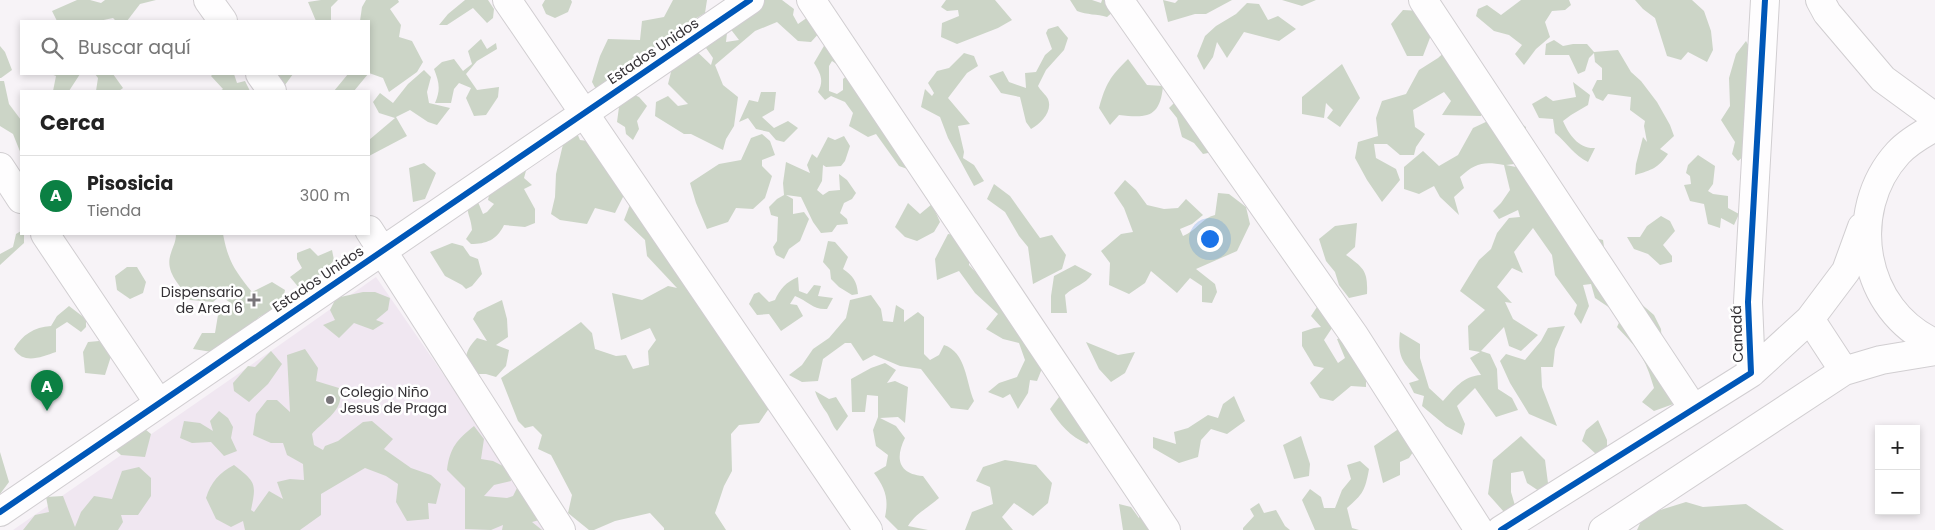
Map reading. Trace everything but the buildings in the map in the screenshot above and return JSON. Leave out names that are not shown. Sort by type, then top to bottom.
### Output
[{"type":"street","points":[[208,0],[222,20]]},
{"type":"street","points":[[507,0],[868,530]]},
{"type":"street","name":"Estados Unidos","points":[[0,512],[158,402],[376,240],[584,112],[750,0]]},
{"type":"street","points":[[811,0],[1166,530]]},
{"type":"street","points":[[1119,0],[1354,335],[1479,530]]},
{"type":"street","points":[[1424,0],[1693,408]]},
{"type":"street","name":"Canadá","points":[[1501,530],[1751,373],[1748,302],[1765,0]]},
{"type":"street","points":[[1820,0],[1827,13],[1883,79],[1935,117]]},
{"type":"street","points":[[261,75],[271,90]]},
{"type":"street","points":[[1751,373],[1810,319],[1846,271],[1871,200],[1882,175],[1898,153],[1919,135],[1935,127]]},
{"type":"street","points":[[0,167],[20,197]]},
{"type":"street","points":[[1871,200],[1866,227],[1868,253],[1874,279],[1886,302],[1903,322],[1924,338],[1935,343]]},
{"type":"street","points":[[46,235],[158,402]]},
{"type":"street","points":[[376,240],[560,530]]},
{"type":"street","points":[[1810,319],[1844,372]]},
{"type":"street","points":[[1603,530],[1844,372],[1881,360],[1935,351]]},
{"type":"shaded area","name":"Colegio Niño Jesus de Praga","points":[[376,277],[551,530],[13,530],[271,351]]},
{"type":"green space","points":[[77,0],[90,0],[101,3],[105,0],[156,0],[140,4],[128,20],[115,20],[113,18],[104,20],[56,20],[52,11]]},
{"type":"green space","points":[[338,0],[331,7],[331,20],[316,20],[308,2]]},
{"type":"green space","points":[[366,0],[398,0],[399,2],[390,9],[401,25],[399,37],[412,41],[423,62],[417,72],[389,92],[383,78],[370,73],[370,20],[360,20],[362,7]]},
{"type":"green space","points":[[465,0],[488,0],[494,9],[493,18],[487,23],[473,8],[447,25],[439,25],[448,14]]},
{"type":"green space","points":[[545,0],[571,0],[572,2],[568,12],[555,18],[546,14],[542,5]]},
{"type":"green space","points":[[673,0],[707,0],[705,13],[683,26],[646,54],[611,74],[599,95],[592,82],[600,56],[608,39],[640,40],[642,21],[664,17]]},
{"type":"green space","points":[[758,0],[782,0],[794,9],[793,15],[798,24],[808,17],[821,31],[811,42],[798,41],[777,22],[755,31],[715,65],[723,85],[738,97],[734,126],[726,139],[723,150],[691,134],[684,134],[655,116],[656,102],[668,96],[678,106],[688,104],[668,84],[672,68],[689,44],[711,65],[713,58],[706,48],[714,35],[727,33],[726,42],[739,40],[729,27]]},
{"type":"green space","points":[[946,0],[995,0],[1012,20],[998,28],[957,44],[941,37],[942,23],[959,16],[958,10],[947,11],[941,7]]},
{"type":"green space","points":[[1070,0],[1092,0],[1101,3],[1102,0],[1119,0],[1121,5],[1107,17],[1077,11]]},
{"type":"green space","points":[[1163,0],[1175,3],[1178,0],[1232,0],[1206,14],[1195,14],[1168,22]]},
{"type":"green space","points":[[1282,0],[1316,0],[1302,6]]},
{"type":"green space","points":[[1521,0],[1569,0],[1571,5],[1565,10],[1552,11],[1545,22],[1550,37],[1536,49],[1524,65],[1515,54],[1522,45],[1509,35],[1494,31],[1476,16],[1478,9],[1487,5],[1501,15]]},
{"type":"green space","points":[[1635,0],[1692,0],[1704,11],[1711,31],[1713,50],[1707,62],[1688,52],[1681,60],[1667,56],[1655,18]]},
{"type":"green space","points":[[1247,3],[1259,4],[1268,20],[1278,16],[1296,29],[1279,41],[1244,32],[1227,58],[1217,42],[1213,57],[1204,70],[1197,56],[1205,36],[1216,26],[1236,14]]},
{"type":"green space","points":[[1403,10],[1421,11],[1433,30],[1423,56],[1407,56],[1391,24]]},
{"type":"green space","points":[[1058,26],[1068,38],[1064,50],[1046,70],[1038,86],[1048,99],[1049,108],[1039,124],[1031,129],[1026,122],[1020,97],[1001,93],[989,76],[1003,71],[1009,82],[1026,88],[1025,73],[1036,72],[1045,55],[1052,49],[1046,33],[1048,29]]},
{"type":"green space","points":[[481,39],[487,49],[496,43],[497,49],[477,61],[466,74],[477,90],[499,87],[498,97],[486,115],[474,116],[466,98],[471,88],[459,83],[454,89],[451,103],[435,103],[439,86],[434,69],[442,62],[454,59],[463,71],[472,64],[468,51]]},
{"type":"green space","points":[[828,39],[841,67],[832,61],[829,66],[829,91],[837,94],[843,90],[843,79],[850,73],[913,171],[899,166],[876,134],[868,137],[849,126],[853,113],[845,102],[831,96],[825,100],[818,92],[821,78],[814,63]]},
{"type":"green space","points":[[1554,40],[1563,46],[1587,44],[1594,52],[1618,50],[1631,72],[1641,81],[1657,102],[1674,136],[1660,149],[1668,154],[1658,165],[1635,175],[1643,137],[1647,142],[1645,121],[1630,110],[1631,97],[1608,94],[1603,101],[1596,98],[1592,90],[1597,80],[1602,80],[1602,68],[1595,62],[1594,53],[1589,58],[1585,71],[1578,74],[1569,55],[1545,55],[1546,44]]},
{"type":"green space","points":[[1746,41],[1753,54],[1755,147],[1738,161],[1732,154],[1735,142],[1721,120],[1730,106],[1729,78],[1736,54]]},
{"type":"green space","points":[[0,46],[5,52],[12,70],[1,78],[0,78]]},
{"type":"green space","points":[[1448,49],[1487,92],[1481,116],[1442,115],[1451,101],[1444,92],[1413,110],[1415,127],[1425,134],[1416,147],[1414,155],[1400,155],[1387,144],[1374,144],[1376,158],[1396,169],[1400,180],[1382,202],[1355,158],[1358,142],[1378,136],[1376,118],[1382,101],[1406,94],[1419,70]]},
{"type":"green space","points":[[964,53],[974,56],[978,66],[967,73],[948,98],[970,124],[958,126],[964,152],[963,158],[974,165],[984,181],[974,186],[948,138],[940,117],[921,107],[925,89],[932,96],[934,93],[928,83],[937,71],[949,68]]},
{"type":"green space","points":[[1128,59],[1147,85],[1163,86],[1161,97],[1159,104],[1150,114],[1144,116],[1119,115],[1110,125],[1099,108],[1109,81]]},
{"type":"green space","points":[[1342,64],[1360,98],[1340,127],[1327,118],[1333,110],[1326,103],[1324,118],[1302,114],[1302,97]]},
{"type":"green space","points":[[424,70],[431,77],[427,92],[429,103],[450,108],[437,125],[428,122],[410,110],[396,117],[407,136],[370,155],[370,139],[395,118],[379,113],[373,102],[380,93],[393,103],[408,84]]},
{"type":"green space","points":[[54,75],[79,75],[70,90],[53,90],[56,76]]},
{"type":"green space","points":[[96,75],[114,75],[123,88],[120,90],[96,90],[98,78]]},
{"type":"green space","points":[[234,75],[237,83],[245,81],[250,90],[222,90],[223,89],[211,76]]},
{"type":"green space","points":[[275,75],[292,75],[285,85]]},
{"type":"green space","points":[[347,75],[367,75],[355,90],[335,90]]},
{"type":"green space","points":[[0,81],[4,81],[9,104],[20,119],[20,152],[13,134],[0,126]]},
{"type":"green space","points":[[1573,82],[1590,95],[1588,105],[1563,121],[1568,131],[1579,144],[1595,148],[1588,162],[1555,133],[1553,119],[1539,118],[1532,104],[1546,96],[1553,101],[1576,97]]},
{"type":"green space","points":[[628,92],[639,97],[647,106],[637,121],[639,129],[633,140],[626,134],[625,127],[617,122],[619,107]]},
{"type":"green space","points":[[761,92],[776,92],[774,110],[762,117],[774,128],[788,121],[798,128],[784,142],[776,140],[769,132],[756,129],[748,118],[739,122],[749,100],[758,102]]},
{"type":"green space","points":[[1182,95],[1214,145],[1208,153],[1203,154],[1194,143],[1182,137],[1177,118],[1169,108]]},
{"type":"green space","points":[[1510,116],[1526,127],[1523,163],[1506,165],[1521,168],[1588,236],[1603,240],[1613,310],[1595,298],[1591,284],[1583,285],[1589,306],[1581,324],[1574,314],[1577,305],[1555,275],[1552,255],[1533,228],[1514,252],[1523,273],[1512,268],[1497,287],[1512,303],[1505,302],[1513,319],[1538,335],[1521,351],[1509,346],[1504,327],[1481,351],[1490,354],[1497,369],[1498,389],[1512,398],[1518,410],[1496,417],[1475,388],[1457,406],[1465,424],[1462,435],[1446,426],[1422,406],[1424,396],[1414,393],[1409,383],[1419,380],[1409,369],[1400,354],[1400,332],[1420,344],[1420,358],[1429,388],[1443,401],[1464,381],[1481,375],[1470,358],[1480,352],[1469,350],[1468,326],[1485,310],[1460,291],[1479,260],[1491,249],[1497,233],[1509,218],[1520,217],[1518,210],[1499,219],[1493,211],[1510,190],[1504,165],[1480,164],[1460,177],[1464,188],[1454,197],[1459,215],[1440,197],[1434,186],[1419,194],[1404,189],[1404,167],[1423,151],[1439,166],[1458,155],[1473,128],[1490,120]]},
{"type":"green space","points":[[577,133],[580,140],[588,141],[626,191],[615,213],[595,208],[587,224],[560,220],[551,214],[555,197],[556,174],[564,140]]},
{"type":"green space","points":[[762,134],[770,141],[775,155],[762,160],[762,166],[772,176],[765,198],[753,209],[736,208],[728,222],[707,229],[690,183],[719,164],[741,160],[751,138]]},
{"type":"green space","points":[[844,136],[850,146],[845,161],[841,166],[826,167],[823,165],[822,181],[817,190],[823,195],[829,191],[840,190],[839,174],[847,180],[856,193],[852,199],[844,203],[840,213],[847,219],[848,224],[837,225],[832,232],[821,233],[813,222],[801,197],[786,195],[793,199],[793,214],[804,212],[809,219],[800,241],[789,249],[784,259],[776,255],[773,247],[777,241],[778,217],[771,215],[769,207],[784,195],[783,183],[786,162],[810,173],[807,165],[812,154],[817,158],[828,137],[835,140]]},
{"type":"green space","points":[[1698,155],[1715,166],[1713,184],[1708,191],[1713,194],[1728,196],[1728,208],[1739,214],[1734,225],[1721,218],[1720,228],[1708,224],[1704,204],[1690,201],[1684,185],[1691,184],[1690,176],[1686,173],[1688,165]]},
{"type":"green space","points":[[424,163],[436,173],[425,199],[413,202],[409,168]]},
{"type":"green space","points":[[527,167],[524,178],[532,185],[524,189],[535,209],[535,223],[525,227],[504,225],[491,240],[471,244],[466,239],[472,230],[468,211],[469,199],[478,202],[483,214],[487,212],[494,204],[488,200],[490,191]]},
{"type":"green space","points":[[1125,180],[1136,190],[1147,205],[1164,209],[1178,208],[1186,199],[1203,215],[1192,224],[1180,229],[1183,236],[1206,219],[1215,215],[1218,193],[1229,194],[1246,207],[1250,224],[1237,251],[1196,269],[1215,284],[1217,292],[1212,303],[1202,302],[1202,286],[1190,278],[1177,293],[1151,271],[1145,283],[1129,294],[1109,285],[1110,263],[1101,251],[1121,234],[1133,232],[1124,208],[1114,193]]},
{"type":"green space","points":[[994,184],[1010,196],[1040,238],[1052,235],[1066,255],[1062,269],[1033,284],[1028,247],[1005,212],[987,199]]},
{"type":"green space","points":[[636,195],[772,404],[759,423],[739,425],[731,434],[732,471],[724,486],[715,513],[726,530],[664,530],[650,513],[615,521],[594,530],[589,530],[568,513],[572,495],[551,455],[538,449],[542,435],[533,426],[525,428],[518,421],[501,378],[581,322],[592,333],[595,349],[616,356],[626,355],[633,369],[649,365],[648,351],[656,340],[650,328],[621,340],[612,293],[642,300],[668,286],[677,288],[647,256],[645,240],[624,220]]},
{"type":"green space","points":[[908,203],[920,214],[932,204],[940,222],[934,232],[917,241],[905,237],[895,227]]},
{"type":"green space","points":[[1661,216],[1670,221],[1675,231],[1663,245],[1672,256],[1672,262],[1660,265],[1648,254],[1634,249],[1627,237],[1640,237],[1647,226]]},
{"type":"green space","points":[[1357,223],[1355,247],[1346,255],[1364,271],[1367,280],[1367,294],[1349,298],[1339,285],[1335,272],[1326,261],[1319,239],[1335,226]]},
{"type":"green space","points":[[20,232],[20,235],[24,235],[24,243],[0,265],[0,254],[13,247],[16,234]]},
{"type":"green space","points":[[948,234],[960,236],[969,250],[969,265],[1049,351],[1037,381],[1030,380],[1028,393],[1018,409],[1010,394],[1003,398],[988,392],[999,383],[1017,377],[1025,360],[1019,343],[1003,339],[986,329],[998,314],[975,293],[959,271],[937,280],[935,259]]},
{"type":"green space","points":[[176,235],[223,235],[227,252],[233,265],[252,292],[272,282],[285,290],[282,305],[259,317],[239,337],[212,352],[193,349],[202,333],[215,333],[218,315],[231,303],[220,296],[213,302],[190,300],[171,272],[169,260]]},
{"type":"green space","points":[[828,241],[835,242],[848,257],[843,269],[854,279],[858,294],[852,295],[839,287],[831,279],[830,270],[823,262]]},
{"type":"green space","points":[[452,243],[463,246],[470,256],[478,259],[482,274],[472,286],[466,289],[445,276],[430,252]]},
{"type":"green space","points":[[310,248],[318,256],[332,250],[334,260],[327,269],[314,279],[310,279],[309,286],[300,289],[290,277],[302,268],[297,259],[297,253]]},
{"type":"green space","points":[[1075,265],[1092,274],[1086,281],[1065,295],[1067,313],[1051,313],[1054,276]]},
{"type":"green space","points":[[127,267],[137,267],[146,282],[143,293],[130,299],[117,290],[115,276]]},
{"type":"green space","points":[[798,277],[799,291],[807,294],[814,285],[821,286],[818,296],[833,298],[827,309],[822,309],[814,307],[795,296],[790,304],[797,305],[803,316],[781,331],[769,314],[757,315],[749,304],[754,294],[759,292],[769,302],[775,300],[784,286]]},
{"type":"green space","points":[[363,292],[375,292],[390,298],[388,310],[376,320],[384,323],[373,330],[354,323],[339,338],[323,325],[335,320],[330,310],[336,298]]},
{"type":"green space","points":[[871,295],[881,309],[883,321],[893,322],[896,305],[904,310],[904,322],[918,312],[924,317],[924,354],[930,360],[939,355],[944,345],[957,354],[974,401],[968,410],[951,408],[921,369],[900,366],[874,355],[863,361],[851,343],[845,343],[823,359],[818,381],[802,382],[789,375],[802,365],[813,349],[829,338],[846,318],[850,300]]},
{"type":"green space","points":[[502,300],[507,319],[508,337],[496,345],[509,350],[506,366],[496,377],[486,374],[471,374],[466,355],[477,338],[487,341],[473,319],[477,312]]},
{"type":"green space","points":[[1639,302],[1654,315],[1661,329],[1663,360],[1679,402],[1654,411],[1642,402],[1654,388],[1648,369],[1636,348],[1617,327],[1627,305]]},
{"type":"green space","points":[[1319,304],[1329,310],[1332,328],[1324,340],[1338,363],[1345,358],[1337,339],[1354,335],[1366,352],[1366,387],[1351,386],[1333,401],[1320,398],[1310,383],[1324,368],[1314,366],[1302,346],[1302,332],[1321,327],[1311,316]]},
{"type":"green space","points":[[69,306],[86,319],[86,327],[81,332],[67,322],[56,329],[56,352],[33,358],[23,357],[18,354],[14,349],[25,336],[39,328],[51,326],[57,316]]},
{"type":"green space","points":[[1565,326],[1555,349],[1553,367],[1541,367],[1542,387],[1557,426],[1529,414],[1510,383],[1500,361],[1506,354],[1525,360],[1541,341],[1548,328]]},
{"type":"green space","points":[[99,341],[113,350],[105,375],[85,373],[83,352],[88,342]]},
{"type":"green space","points":[[1086,342],[1118,355],[1135,352],[1125,373],[1111,382],[1099,369]]},
{"type":"green space","points":[[305,349],[318,368],[316,381],[339,388],[340,396],[339,405],[336,410],[312,434],[314,445],[323,450],[325,446],[338,441],[363,422],[372,421],[393,439],[384,449],[411,468],[431,475],[441,484],[436,504],[428,503],[429,519],[407,521],[396,502],[398,484],[386,476],[365,468],[321,494],[321,515],[300,530],[245,530],[243,521],[231,527],[216,519],[206,498],[216,478],[234,465],[253,483],[254,494],[251,510],[254,512],[269,491],[283,499],[277,482],[290,479],[304,480],[303,464],[287,455],[283,443],[271,443],[253,435],[256,414],[267,400],[277,400],[290,412],[287,355]]},
{"type":"green space","points":[[271,351],[282,364],[268,384],[249,402],[234,391],[233,383],[248,366],[255,367]]},
{"type":"green space","points":[[885,363],[896,370],[887,383],[895,381],[908,387],[905,423],[898,417],[880,418],[896,426],[905,438],[900,452],[901,464],[908,472],[923,476],[939,498],[918,514],[908,526],[928,530],[898,530],[885,517],[887,504],[885,493],[874,473],[886,466],[888,455],[876,446],[873,430],[878,417],[878,396],[867,395],[865,412],[852,412],[851,379]]},
{"type":"green space","points":[[815,391],[829,399],[836,397],[848,416],[837,431],[820,403]]},
{"type":"green space","points":[[1062,393],[1093,438],[1087,444],[1066,430],[1050,409]]},
{"type":"green space","points":[[1234,396],[1245,421],[1227,434],[1211,429],[1201,440],[1198,457],[1179,463],[1153,448],[1153,437],[1176,444],[1174,432],[1188,428],[1208,415],[1218,418],[1223,404]]},
{"type":"green space","points":[[219,411],[228,418],[233,427],[231,438],[237,451],[224,456],[211,442],[192,443],[180,438],[184,421],[200,423],[213,431],[210,421]]},
{"type":"green space","points":[[1598,420],[1607,440],[1607,449],[1598,456],[1582,441],[1586,430]]},
{"type":"green space","points":[[1407,423],[1422,439],[1409,458],[1400,462],[1400,475],[1383,483],[1374,446]]},
{"type":"green space","points":[[140,425],[151,434],[145,457],[121,455],[112,447]]},
{"type":"green space","points":[[474,426],[484,439],[481,459],[493,461],[509,469],[511,481],[494,485],[484,496],[507,498],[513,496],[519,484],[543,519],[532,522],[542,530],[502,530],[503,525],[491,530],[465,529],[465,488],[447,470],[450,455],[455,445]]},
{"type":"green space","points":[[1301,436],[1310,464],[1309,476],[1294,479],[1283,445]]},
{"type":"green space","points":[[1521,436],[1545,460],[1548,483],[1542,493],[1527,483],[1523,471],[1511,473],[1511,492],[1516,509],[1504,512],[1488,494],[1493,460]]},
{"type":"green space","points":[[0,452],[9,482],[0,494]]},
{"type":"green space","points":[[1005,460],[1036,465],[1052,483],[1048,503],[1033,516],[1014,503],[1002,517],[1013,530],[965,530],[972,512],[993,504],[990,487],[976,481],[983,467]]},
{"type":"green space","points":[[1360,461],[1369,469],[1366,482],[1360,495],[1347,508],[1352,528],[1359,530],[1315,530],[1302,500],[1310,489],[1321,497],[1324,508],[1335,508],[1342,490],[1351,479],[1347,465]]},
{"type":"green space","points":[[139,467],[151,478],[151,496],[138,515],[121,515],[123,522],[118,530],[23,530],[35,515],[49,512],[46,497],[63,496],[75,527],[81,512],[94,496],[112,499],[122,471]]},
{"type":"green space","points":[[1145,499],[1166,530],[1123,530],[1119,504],[1131,507],[1139,518]]},
{"type":"green space","points":[[1686,502],[1703,507],[1746,504],[1784,530],[1637,530],[1644,515]]},
{"type":"green space","points":[[1259,503],[1264,513],[1276,510],[1285,526],[1290,530],[1243,530],[1254,516],[1250,509]]},
{"type":"cycle path","points":[[0,512],[750,0]]},
{"type":"cycle path","points":[[1501,530],[1751,373],[1748,302],[1765,0]]},
{"type":"place","name":"Dispensario de Area 6","points":[[254,300]]},
{"type":"place","name":"Colegio Niño Jesus de Praga","points":[[330,400]]},
{"type":"place","name":"Pisosicia","points":[[47,411]]}]
